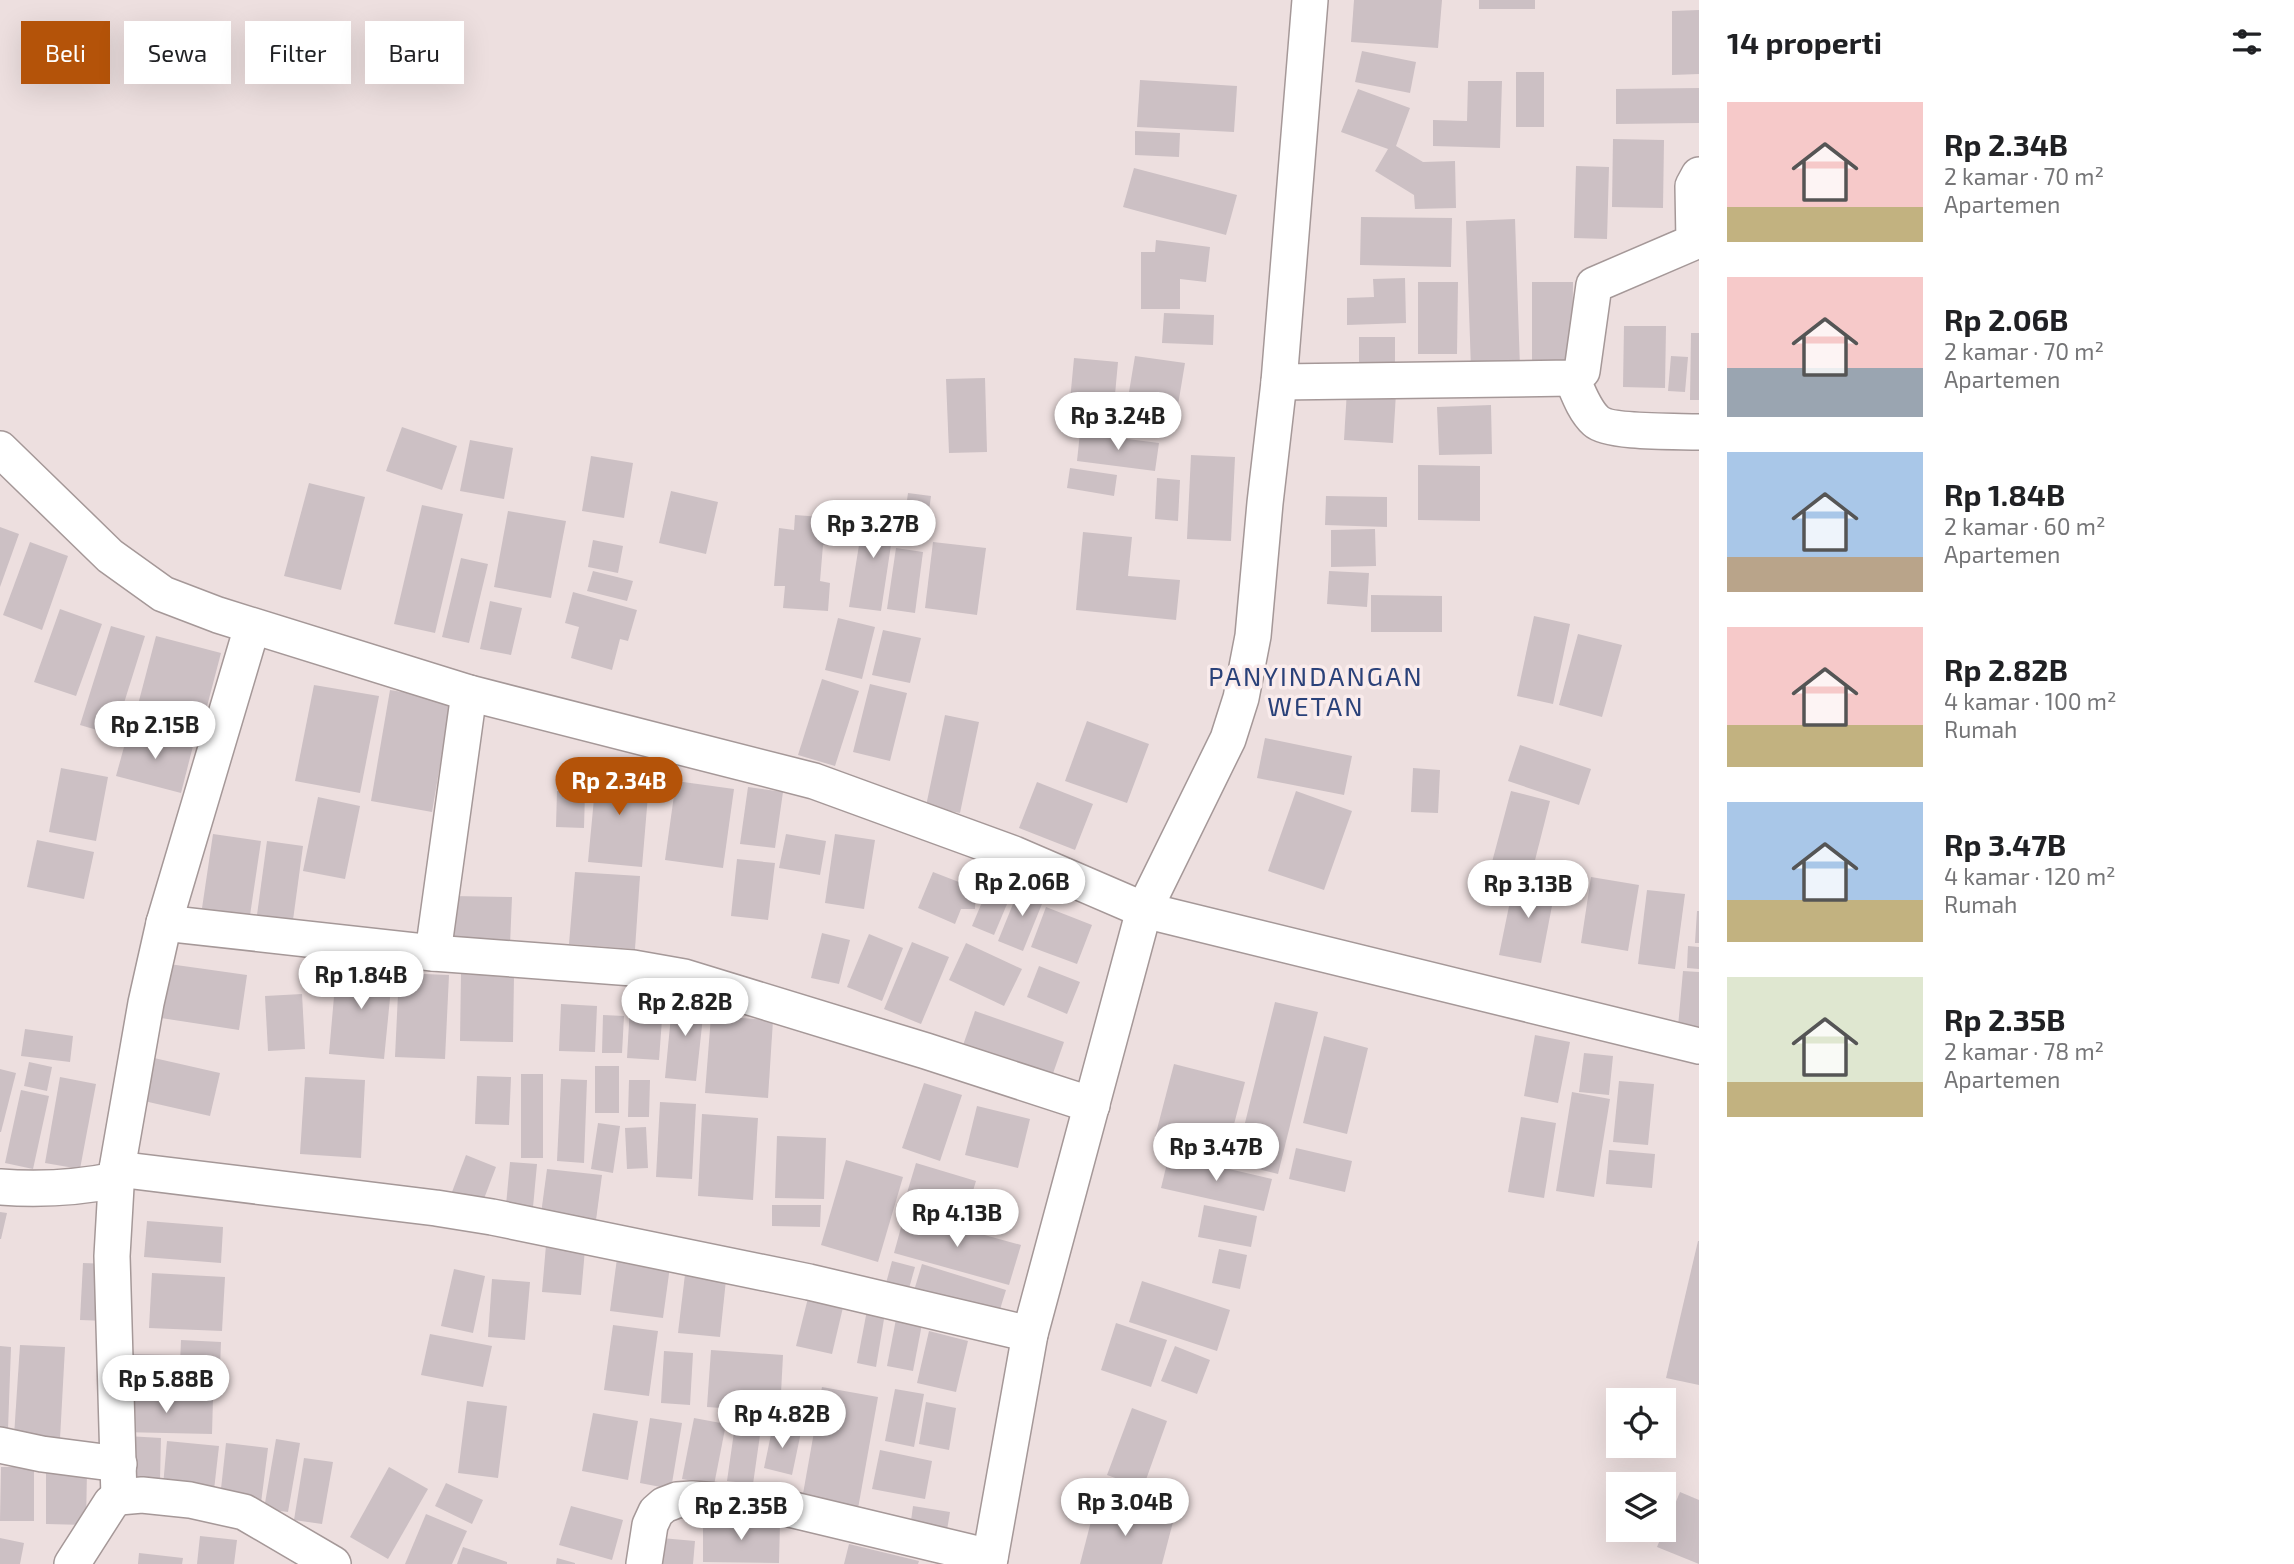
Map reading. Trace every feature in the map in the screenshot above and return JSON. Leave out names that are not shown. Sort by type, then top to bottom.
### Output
[{"type":"street","points":[[644,1564],[650,1525],[656,1512],[664,1505],[677,1500],[692,1499],[777,1506],[990,1561],[1030,1334],[1143,910],[1228,739],[1241,698],[1253,636],[1279,382],[1310,0]]},
{"type":"street","points":[[1279,382],[1572,378],[1582,371],[1594,285],[1694,242],[1693,186],[1699,175]]},
{"type":"street","points":[[1572,378],[1585,407],[1597,423],[1622,429],[1699,432]]},
{"type":"street","points":[[0,449],[110,556],[163,594],[251,627],[469,693],[814,781],[1014,854],[1143,910],[1699,1046]]},
{"type":"street","points":[[72,1564],[104,1512],[119,1480],[112,1255],[116,1174],[146,1003],[164,923],[251,627]]},
{"type":"street","points":[[433,953],[469,693]]},
{"type":"street","points":[[164,923],[433,953],[632,968],[684,977],[914,1046],[1092,1105]]},
{"type":"street","points":[[0,1187],[80,1187],[116,1174],[436,1208],[809,1282],[1030,1334]]},
{"type":"street","points":[[0,1445],[42,1454],[119,1480],[142,1494],[190,1500],[244,1512],[333,1564]]},
{"type":"building","points":[[1354,0],[1442,0],[1438,48],[1351,42]]},
{"type":"building","points":[[1479,0],[1535,0],[1535,9],[1479,9]]},
{"type":"building","points":[[1699,10],[1699,74],[1672,75],[1672,11]]},
{"type":"building","points":[[1362,51],[1416,62],[1410,93],[1355,82]]},
{"type":"building","points":[[1516,72],[1544,72],[1544,127],[1516,127]]},
{"type":"building","points":[[1140,80],[1237,86],[1234,132],[1137,127]]},
{"type":"building","points":[[1468,81],[1502,81],[1500,148],[1433,146],[1433,120],[1467,121]]},
{"type":"building","points":[[1699,88],[1699,123],[1616,124],[1616,89]]},
{"type":"building","points":[[1358,89],[1410,108],[1396,146],[1423,162],[1455,161],[1456,208],[1415,209],[1414,195],[1375,171],[1388,149],[1341,132]]},
{"type":"building","points":[[1135,131],[1180,133],[1179,157],[1135,155]]},
{"type":"building","points":[[1613,139],[1664,140],[1663,208],[1612,207]]},
{"type":"building","points":[[1576,166],[1609,167],[1607,239],[1574,238]]},
{"type":"building","points":[[1134,168],[1237,195],[1226,235],[1123,207]]},
{"type":"building","points":[[1361,217],[1452,218],[1451,267],[1360,265]]},
{"type":"building","points":[[1515,219],[1520,368],[1471,369],[1466,221]]},
{"type":"building","points":[[1156,240],[1210,247],[1206,282],[1180,279],[1180,309],[1141,309],[1141,252],[1155,252]]},
{"type":"building","points":[[1405,278],[1406,323],[1347,325],[1347,298],[1374,297],[1373,279]]},
{"type":"building","points":[[1418,282],[1458,282],[1457,354],[1418,354]]},
{"type":"building","points":[[1532,282],[1573,282],[1572,362],[1532,362]]},
{"type":"building","points":[[1164,313],[1214,315],[1213,345],[1162,343]]},
{"type":"building","points":[[1624,326],[1666,326],[1665,388],[1623,387]]},
{"type":"building","points":[[1691,333],[1699,333],[1699,400],[1690,400]]},
{"type":"building","points":[[1359,337],[1395,337],[1395,377],[1359,377]]},
{"type":"building","points":[[1135,356],[1185,363],[1174,429],[1124,422]]},
{"type":"building","points":[[1671,356],[1688,357],[1685,392],[1668,391]]},
{"type":"building","points":[[1074,358],[1118,362],[1112,427],[1068,422]]},
{"type":"building","points":[[985,378],[987,452],[949,453],[946,379]]},
{"type":"building","points":[[1347,390],[1396,393],[1393,443],[1344,440]]},
{"type":"building","points":[[1491,405],[1492,454],[1439,455],[1437,407]]},
{"type":"building","points":[[402,427],[457,446],[442,490],[386,471]]},
{"type":"building","points":[[1080,433],[1159,443],[1155,471],[1077,461]]},
{"type":"building","points":[[470,440],[513,448],[504,499],[460,491]]},
{"type":"building","points":[[1191,455],[1235,457],[1231,541],[1187,539]]},
{"type":"building","points":[[591,456],[633,463],[624,518],[582,511]]},
{"type":"building","points":[[1418,465],[1480,466],[1480,521],[1418,520]]},
{"type":"building","points":[[1070,468],[1117,475],[1114,496],[1067,488]]},
{"type":"building","points":[[1157,478],[1180,480],[1178,521],[1155,519]]},
{"type":"building","points":[[309,483],[365,497],[341,590],[284,576]]},
{"type":"building","points":[[671,491],[718,502],[706,554],[659,543]]},
{"type":"building","points":[[908,493],[931,496],[925,540],[902,537]]},
{"type":"building","points":[[1326,496],[1387,497],[1387,527],[1325,525]]},
{"type":"building","points":[[422,505],[463,514],[435,633],[394,624]]},
{"type":"building","points":[[865,508],[896,512],[881,611],[849,607]]},
{"type":"building","points":[[508,511],[566,521],[551,598],[494,587]]},
{"type":"building","points":[[795,515],[848,519],[846,546],[823,545],[820,581],[830,583],[828,611],[783,608],[785,586],[774,586],[779,528],[794,530]]},
{"type":"building","points":[[0,527],[19,534],[0,587]]},
{"type":"building","points":[[1375,529],[1376,566],[1331,567],[1331,530]]},
{"type":"building","points":[[1083,532],[1132,537],[1128,576],[1180,580],[1176,620],[1076,610]]},
{"type":"building","points":[[593,540],[623,546],[618,573],[588,567]]},
{"type":"building","points":[[30,542],[68,556],[42,630],[3,615]]},
{"type":"building","points":[[933,542],[986,548],[977,615],[925,608]]},
{"type":"building","points":[[896,548],[923,552],[915,613],[887,609]]},
{"type":"building","points":[[461,558],[488,564],[469,643],[442,637]]},
{"type":"building","points":[[593,571],[633,581],[627,601],[587,591]]},
{"type":"building","points":[[1329,571],[1369,573],[1367,607],[1327,604]]},
{"type":"building","points":[[573,592],[637,610],[628,641],[620,639],[612,670],[571,658],[579,627],[565,623]]},
{"type":"building","points":[[1371,595],[1442,596],[1442,632],[1371,632]]},
{"type":"building","points":[[490,601],[522,608],[511,655],[480,649]]},
{"type":"building","points":[[60,609],[102,624],[76,696],[34,682]]},
{"type":"building","points":[[1534,616],[1570,624],[1553,704],[1517,696]]},
{"type":"building","points":[[838,618],[875,627],[862,679],[825,670]]},
{"type":"building","points":[[111,626],[145,636],[114,735],[80,725]]},
{"type":"building","points":[[883,630],[921,638],[910,683],[872,675]]},
{"type":"building","points":[[1578,634],[1622,645],[1602,717],[1559,705]]},
{"type":"building","points":[[156,636],[221,653],[200,733],[135,716]]},
{"type":"building","points":[[822,679],[859,691],[835,766],[798,755]]},
{"type":"building","points":[[870,684],[907,693],[890,761],[853,752]]},
{"type":"building","points":[[314,685],[379,696],[360,793],[295,781]]},
{"type":"building","points":[[390,690],[451,700],[432,812],[371,801]]},
{"type":"building","points":[[945,715],[979,722],[960,813],[926,806]]},
{"type":"building","points":[[1087,721],[1149,744],[1127,803],[1065,781]]},
{"type":"building","points":[[129,729],[193,746],[181,793],[116,776]]},
{"type":"building","points":[[1265,738],[1352,756],[1344,795],[1257,778]]},
{"type":"building","points":[[1520,745],[1591,769],[1579,805],[1508,781]]},
{"type":"building","points":[[597,767],[650,771],[642,867],[588,862]]},
{"type":"building","points":[[61,768],[108,777],[96,841],[49,832]]},
{"type":"building","points":[[1413,768],[1440,770],[1438,813],[1411,812]]},
{"type":"building","points":[[676,781],[734,789],[723,868],[665,860]]},
{"type":"building","points":[[1037,782],[1093,804],[1075,850],[1019,828]]},
{"type":"building","points":[[748,787],[783,792],[775,848],[740,844]]},
{"type":"building","points":[[557,791],[585,792],[584,828],[556,827]]},
{"type":"building","points":[[1296,791],[1352,811],[1324,890],[1268,871]]},
{"type":"building","points":[[1511,791],[1550,801],[1532,872],[1492,862]]},
{"type":"building","points":[[318,797],[360,806],[345,879],[303,871]]},
{"type":"building","points":[[213,834],[261,841],[249,922],[201,915]]},
{"type":"building","points":[[786,834],[826,841],[820,875],[779,868]]},
{"type":"building","points":[[835,834],[875,840],[864,909],[825,903]]},
{"type":"building","points":[[37,840],[94,852],[84,899],[27,887]]},
{"type":"building","points":[[267,841],[303,846],[293,920],[257,915]]},
{"type":"building","points":[[737,859],[775,863],[768,920],[731,916]]},
{"type":"building","points":[[575,872],[640,876],[635,949],[569,944]]},
{"type":"building","points":[[933,872],[964,884],[976,884],[975,909],[961,909],[955,924],[918,908]]},
{"type":"building","points":[[993,876],[1015,885],[994,935],[972,926]]},
{"type":"building","points":[[1515,877],[1556,885],[1541,963],[1499,955]]},
{"type":"building","points":[[1591,877],[1639,885],[1628,951],[1581,943]]},
{"type":"building","points":[[1021,884],[1046,894],[1023,951],[998,941]]},
{"type":"building","points":[[1647,890],[1685,894],[1675,969],[1638,964]]},
{"type":"building","points":[[452,896],[512,897],[510,945],[450,943]]},
{"type":"building","points":[[1046,907],[1092,925],[1077,964],[1031,947]]},
{"type":"building","points":[[1697,911],[1699,943],[1695,943]]},
{"type":"building","points":[[822,933],[850,940],[839,984],[811,978]]},
{"type":"building","points":[[869,934],[903,948],[882,1001],[847,987]]},
{"type":"building","points":[[912,942],[949,957],[921,1024],[884,1009]]},
{"type":"building","points":[[966,943],[1022,969],[1004,1006],[949,980]]},
{"type":"building","points":[[1688,946],[1699,947],[1699,969],[1687,968]]},
{"type":"building","points":[[337,962],[393,968],[384,1059],[329,1054]]},
{"type":"building","points":[[169,964],[247,975],[239,1030],[161,1018]]},
{"type":"building","points":[[1039,966],[1080,982],[1067,1014],[1027,997]]},
{"type":"building","points":[[1683,971],[1699,972],[1699,1029],[1678,1027]]},
{"type":"building","points":[[399,973],[449,975],[445,1059],[395,1057]]},
{"type":"building","points":[[461,974],[514,975],[513,1042],[460,1041]]},
{"type":"building","points":[[631,989],[664,992],[659,1060],[627,1058]]},
{"type":"building","points":[[302,994],[305,1049],[268,1051],[265,996]]},
{"type":"building","points":[[673,995],[705,998],[696,1081],[665,1078]]},
{"type":"building","points":[[1275,1002],[1318,1012],[1278,1174],[1235,1163]]},
{"type":"building","points":[[561,1004],[597,1006],[595,1052],[559,1051]]},
{"type":"building","points":[[975,1011],[1064,1042],[1050,1082],[961,1051]]},
{"type":"building","points":[[603,1015],[624,1016],[622,1053],[602,1053]]},
{"type":"building","points":[[711,1016],[773,1020],[768,1098],[705,1093]]},
{"type":"building","points":[[25,1029],[73,1036],[70,1062],[21,1056]]},
{"type":"building","points":[[1535,1035],[1570,1042],[1558,1103],[1524,1096]]},
{"type":"building","points":[[1324,1036],[1368,1048],[1347,1134],[1303,1123]]},
{"type":"building","points":[[1584,1053],[1613,1056],[1609,1095],[1579,1092]]},
{"type":"building","points":[[154,1058],[220,1073],[210,1116],[144,1101]]},
{"type":"building","points":[[29,1062],[52,1067],[47,1091],[24,1086]]},
{"type":"building","points":[[1174,1064],[1245,1082],[1226,1155],[1155,1137]]},
{"type":"building","points":[[595,1066],[619,1066],[619,1113],[595,1113]]},
{"type":"building","points":[[0,1069],[16,1073],[1,1132],[0,1132]]},
{"type":"building","points":[[521,1074],[543,1074],[543,1158],[521,1158]]},
{"type":"building","points":[[477,1076],[511,1077],[509,1125],[475,1124]]},
{"type":"building","points":[[60,1077],[96,1084],[80,1169],[45,1163]]},
{"type":"building","points":[[305,1077],[365,1080],[361,1158],[300,1154]]},
{"type":"building","points":[[561,1079],[587,1080],[584,1163],[557,1161]]},
{"type":"building","points":[[629,1080],[650,1080],[649,1117],[628,1117]]},
{"type":"building","points":[[1619,1081],[1654,1084],[1648,1145],[1613,1142]]},
{"type":"building","points":[[924,1083],[962,1095],[940,1161],[902,1148]]},
{"type":"building","points":[[21,1090],[49,1096],[33,1169],[5,1163]]},
{"type":"building","points":[[1572,1092],[1610,1099],[1594,1197],[1556,1191]]},
{"type":"building","points":[[660,1102],[696,1104],[692,1179],[656,1177]]},
{"type":"building","points":[[977,1106],[1030,1119],[1018,1168],[965,1155]]},
{"type":"building","points":[[702,1114],[758,1118],[753,1200],[698,1196]]},
{"type":"building","points":[[1521,1117],[1556,1123],[1544,1198],[1508,1192]]},
{"type":"building","points":[[598,1123],[620,1126],[613,1173],[591,1169]]},
{"type":"building","points":[[646,1127],[648,1168],[627,1169],[625,1128]]},
{"type":"building","points":[[777,1136],[826,1138],[824,1199],[775,1198]]},
{"type":"building","points":[[1296,1148],[1352,1161],[1345,1192],[1289,1179]]},
{"type":"building","points":[[1609,1150],[1655,1154],[1652,1188],[1606,1184]]},
{"type":"building","points":[[466,1155],[496,1167],[482,1204],[452,1192]]},
{"type":"building","points":[[1169,1155],[1272,1179],[1264,1211],[1161,1188]]},
{"type":"building","points":[[846,1160],[903,1177],[878,1262],[821,1245]]},
{"type":"building","points":[[510,1162],[537,1164],[532,1218],[505,1216]]},
{"type":"building","points":[[916,1163],[976,1181],[964,1220],[904,1203]]},
{"type":"building","points":[[547,1169],[602,1175],[596,1220],[541,1214]]},
{"type":"building","points":[[772,1205],[821,1205],[820,1227],[772,1226]]},
{"type":"building","points":[[1204,1205],[1257,1216],[1251,1247],[1198,1237]]},
{"type":"building","points":[[0,1212],[7,1213],[1,1239],[0,1239]]},
{"type":"building","points":[[905,1213],[1021,1245],[1009,1285],[894,1253]]},
{"type":"building","points":[[147,1221],[223,1227],[221,1263],[144,1257]]},
{"type":"building","points":[[1699,1241],[1699,1385],[1666,1378]]},
{"type":"building","points":[[546,1245],[585,1249],[581,1295],[542,1292]]},
{"type":"building","points":[[1219,1249],[1247,1255],[1240,1289],[1212,1283]]},
{"type":"building","points":[[618,1251],[671,1259],[663,1318],[610,1311]]},
{"type":"building","points":[[892,1261],[915,1267],[908,1292],[885,1287]]},
{"type":"building","points":[[83,1263],[109,1264],[107,1321],[80,1320]]},
{"type":"building","points":[[922,1264],[1006,1290],[997,1319],[913,1294]]},
{"type":"building","points":[[686,1266],[727,1270],[720,1337],[678,1333]]},
{"type":"building","points":[[454,1269],[485,1276],[473,1333],[441,1326]]},
{"type":"building","points":[[152,1273],[225,1277],[222,1331],[149,1328]]},
{"type":"building","points":[[492,1279],[530,1282],[525,1340],[488,1337]]},
{"type":"building","points":[[1142,1281],[1230,1310],[1217,1351],[1129,1322]]},
{"type":"building","points":[[809,1294],[844,1303],[832,1354],[796,1346]]},
{"type":"building","points":[[867,1310],[885,1313],[876,1367],[857,1363]]},
{"type":"building","points":[[897,1314],[923,1319],[913,1371],[887,1366]]},
{"type":"building","points":[[1116,1323],[1167,1340],[1151,1387],[1101,1370]]},
{"type":"building","points":[[613,1325],[658,1331],[649,1396],[604,1390]]},
{"type":"building","points":[[929,1331],[968,1341],[956,1392],[917,1383]]},
{"type":"building","points":[[430,1334],[492,1346],[483,1387],[421,1375]]},
{"type":"building","points":[[181,1340],[221,1342],[219,1392],[179,1390]]},
{"type":"building","points":[[20,1345],[65,1347],[60,1439],[14,1436]]},
{"type":"building","points":[[0,1346],[11,1347],[8,1429],[0,1429]]},
{"type":"building","points":[[1175,1346],[1210,1360],[1197,1394],[1161,1381]]},
{"type":"building","points":[[711,1350],[783,1355],[780,1412],[707,1407]]},
{"type":"building","points":[[664,1351],[693,1353],[690,1405],[661,1403]]},
{"type":"building","points":[[130,1354],[177,1355],[177,1384],[129,1384]]},
{"type":"building","points":[[822,1387],[878,1397],[857,1514],[801,1505]]},
{"type":"building","points":[[895,1389],[924,1394],[914,1447],[885,1441]]},
{"type":"building","points":[[121,1396],[213,1398],[212,1434],[120,1432]]},
{"type":"building","points":[[467,1401],[507,1406],[498,1478],[458,1473]]},
{"type":"building","points":[[926,1402],[956,1408],[949,1450],[919,1444]]},
{"type":"building","points":[[1132,1408],[1167,1421],[1143,1488],[1107,1475]]},
{"type":"building","points":[[593,1413],[638,1421],[628,1480],[582,1471]]},
{"type":"building","points":[[650,1418],[682,1423],[671,1489],[640,1483]]},
{"type":"building","points":[[694,1418],[726,1424],[714,1485],[682,1479]]},
{"type":"building","points":[[735,1425],[761,1428],[753,1484],[727,1481]]},
{"type":"building","points":[[773,1425],[801,1432],[792,1475],[764,1468]]},
{"type":"building","points":[[127,1436],[161,1438],[160,1480],[125,1478]]},
{"type":"building","points":[[276,1439],[300,1443],[288,1512],[264,1509]]},
{"type":"building","points":[[167,1441],[219,1446],[214,1490],[163,1486]]},
{"type":"building","points":[[226,1443],[268,1448],[261,1503],[220,1498]]},
{"type":"building","points":[[880,1450],[932,1461],[925,1499],[872,1489]]},
{"type":"building","points":[[304,1458],[333,1462],[322,1524],[294,1520]]},
{"type":"building","points":[[1,1467],[34,1467],[34,1521],[0,1521]]},
{"type":"building","points":[[389,1467],[428,1489],[388,1559],[350,1537]]},
{"type":"building","points":[[46,1469],[87,1469],[86,1525],[46,1524]]},
{"type":"building","points":[[446,1483],[483,1500],[472,1524],[435,1506]]},
{"type":"building","points":[[1680,1492],[1699,1500],[1699,1564],[1657,1547],[1659,1542],[1676,1542],[1676,1502]]},
{"type":"building","points":[[1096,1502],[1173,1522],[1162,1564],[1080,1564]]},
{"type":"building","points":[[571,1506],[623,1520],[612,1560],[559,1545]]},
{"type":"building","points":[[913,1506],[950,1512],[945,1542],[909,1536]]},
{"type":"building","points":[[426,1514],[467,1531],[452,1564],[405,1564]]},
{"type":"building","points":[[703,1521],[780,1523],[779,1563],[703,1562]]},
{"type":"building","points":[[200,1536],[237,1540],[234,1564],[197,1564]]},
{"type":"building","points":[[650,1537],[695,1541],[693,1564],[647,1564]]},
{"type":"building","points":[[0,1538],[24,1543],[20,1564],[0,1564]]},
{"type":"building","points":[[849,1544],[919,1561],[918,1564],[844,1564]]},
{"type":"building","points":[[463,1547],[507,1562],[507,1564],[457,1564]]},
{"type":"building","points":[[139,1553],[183,1558],[182,1564],[138,1564]]},
{"type":"building","points":[[557,1558],[575,1563],[575,1564],[556,1564]]},
{"type":"district","name":"PANYINDANGAN WETAN","points":[[1316,692]]}]
